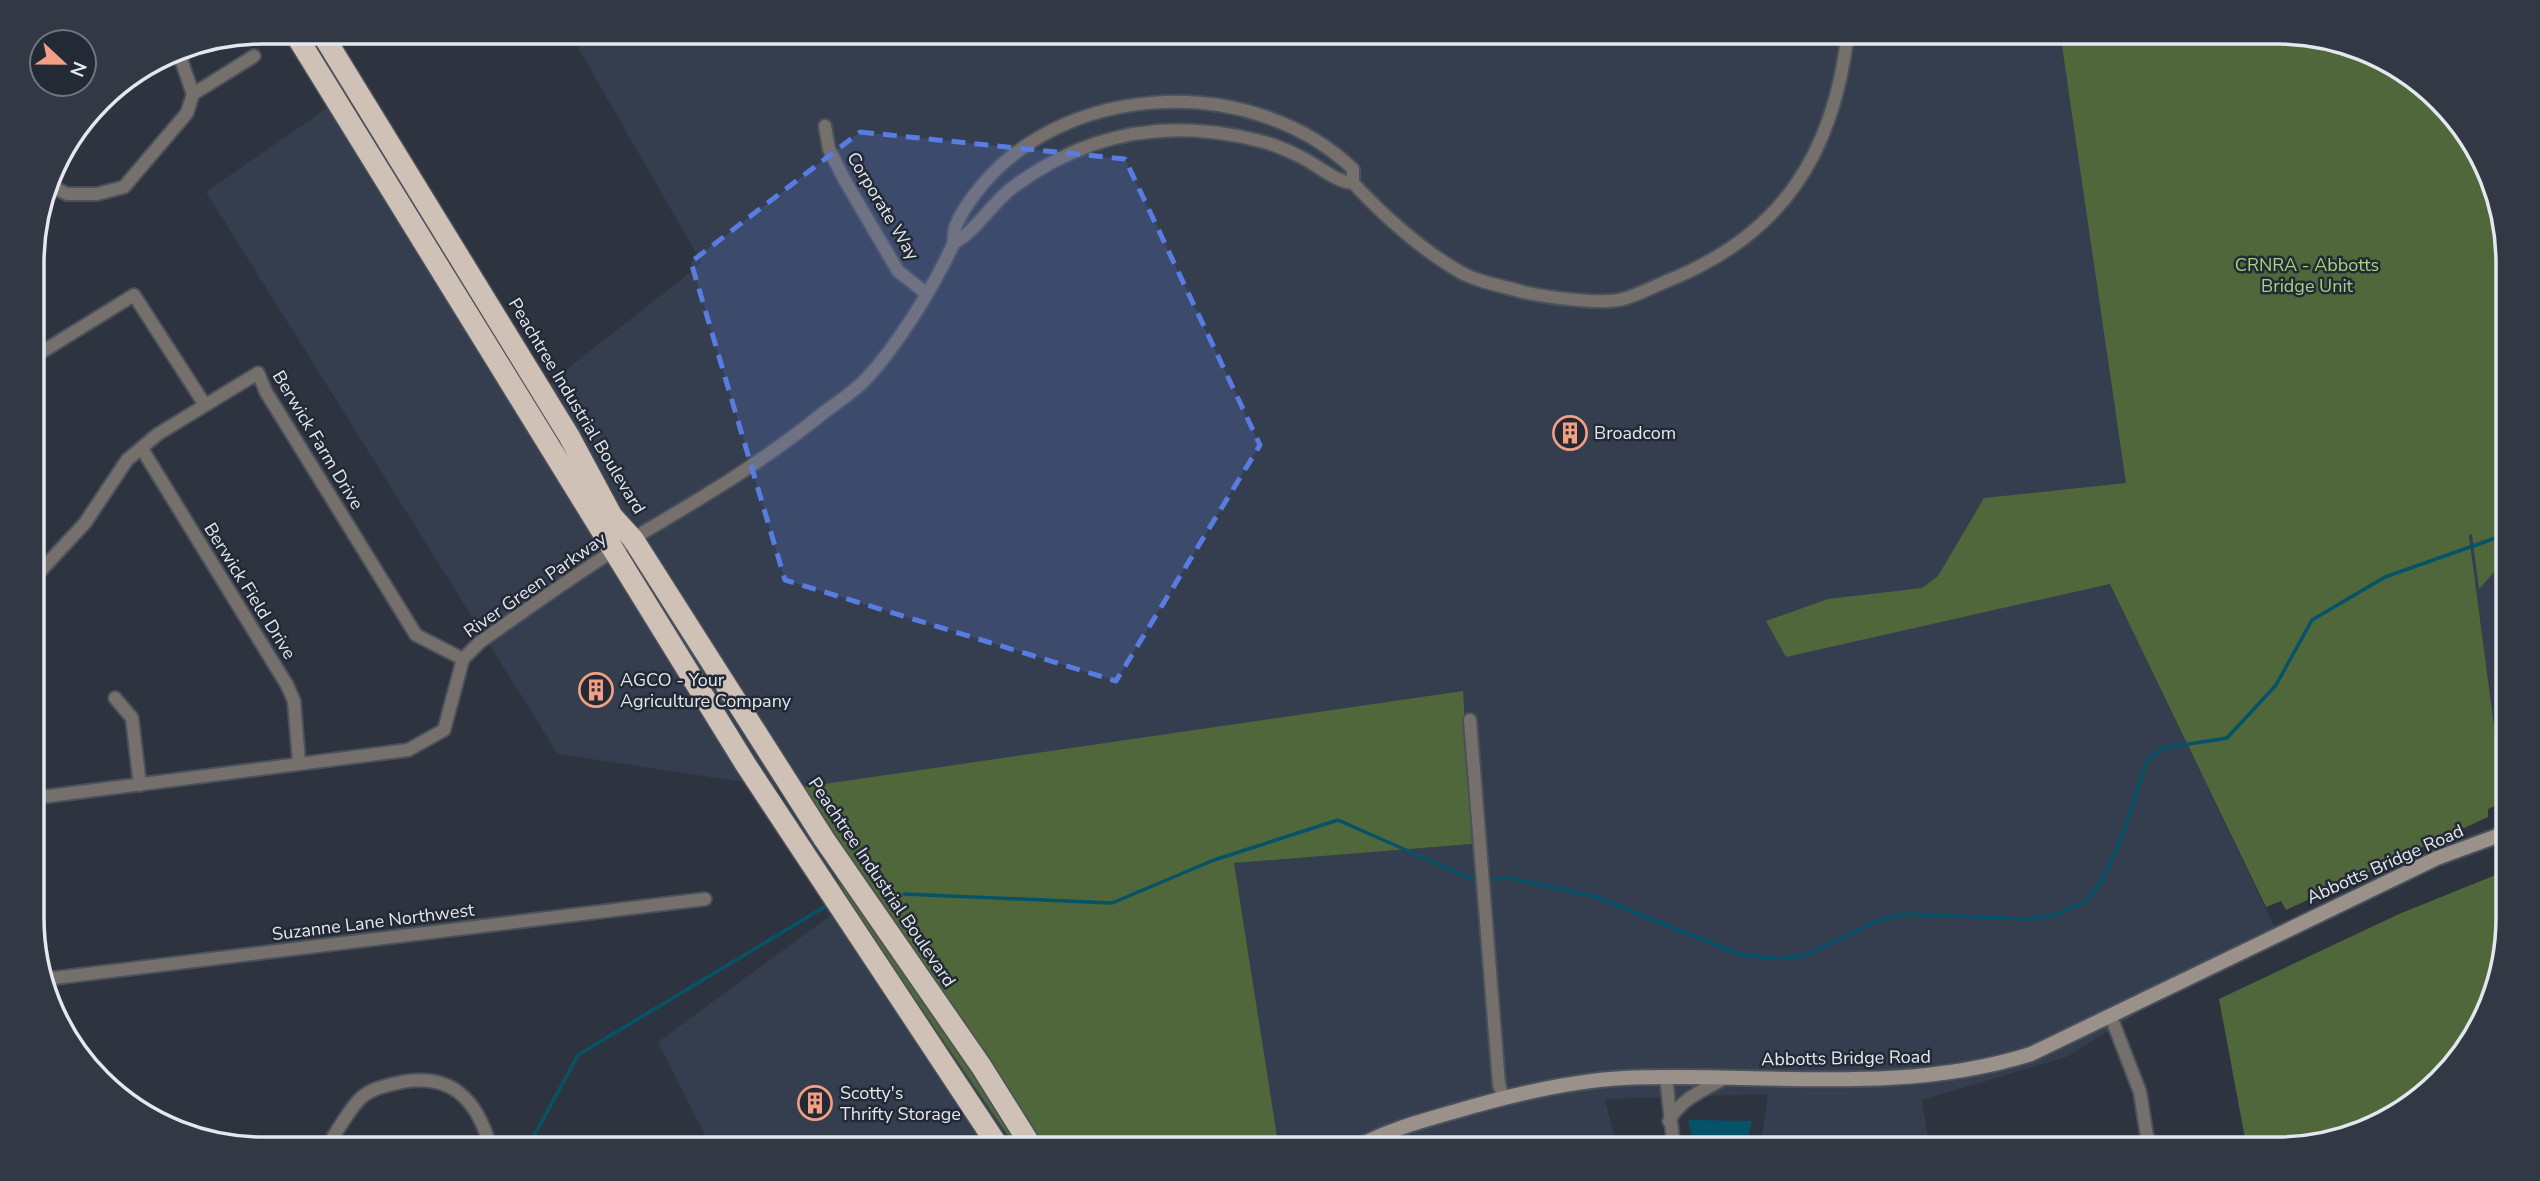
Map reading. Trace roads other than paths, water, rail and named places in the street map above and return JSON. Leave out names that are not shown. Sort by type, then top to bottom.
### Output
[{"type":"highway","points":[[301,44],[746,765],[992,1137]]},
{"type":"highway","name":"Peachtree Industrial Boulevard","points":[[334,44],[569,436],[612,516],[633,539],[802,805],[981,1066],[1025,1137]]},
{"type":"main road","name":"Abbotts Bridge Road","points":[[1381,1137],[1411,1124],[1503,1097],[1620,1078],[1884,1079],[1987,1068],[2031,1054],[2437,859],[2496,837]]},
{"type":"street","points":[[306,54],[318,44]]},
{"type":"street","name":"River Green Parkway","points":[[954,243],[965,237],[1013,187],[1070,154],[1110,138],[1168,127],[1215,131],[1258,140],[1298,155],[1343,182],[1353,183],[1390,222],[1470,277],[1547,298],[1621,300],[1706,264],[1741,243],[1762,226],[1785,199],[1807,166],[1834,113],[1843,81],[1847,44]]},
{"type":"street","points":[[193,94],[254,56]]},
{"type":"street","points":[[57,189],[67,194],[97,194],[124,187],[187,113],[193,94],[181,59]]},
{"type":"street","name":"River Green Parkway","points":[[44,797],[408,750],[424,743],[443,730],[463,659],[480,642],[614,551],[718,491],[770,456],[866,380],[927,294],[954,243],[955,229],[975,194],[1005,163],[1043,136],[1094,114],[1141,104],[1194,100],[1275,118],[1342,158],[1353,169],[1353,183]]},
{"type":"street","name":"Corporate Way","points":[[825,126],[829,149],[844,179],[898,271],[927,294]]},
{"type":"street","points":[[44,351],[134,295],[205,405]]},
{"type":"street","name":"Berwick Farm Drive","points":[[44,567],[85,523],[127,460],[158,434],[258,373],[267,392],[416,635],[463,659]]},
{"type":"street","name":"Berwick Field Drive","points":[[142,449],[287,685],[294,701],[299,762]]},
{"type":"street","points":[[115,698],[132,718],[140,785]]},
{"type":"street","points":[[1470,720],[1499,1084],[1503,1097]]},
{"type":"street","name":"Suzanne Lane Northwest","points":[[52,978],[705,899]]},
{"type":"street","points":[[2110,1017],[2140,1092],[2147,1137]]},
{"type":"street","points":[[1666,1077],[1672,1137]]},
{"type":"street","points":[[334,1137],[360,1098],[376,1088],[420,1080],[449,1087],[470,1102],[484,1122],[488,1137]]},
{"type":"street","points":[[1669,1121],[1676,1107],[1691,1095],[1721,1080]]},
{"type":"water","points":[[1688,1120],[1752,1121],[1748,1137],[1692,1137]]},
{"type":"waterway","points":[[1493,879],[1510,878],[1593,896],[1741,955],[1782,959],[1805,955],[1880,920],[1906,914],[2027,919],[2055,915],[2086,901],[2100,884],[2120,842],[2147,760],[2163,748],[2227,738],[2276,685],[2312,620],[2385,577],[2496,538]]},
{"type":"waterway","points":[[904,894],[1112,903],[1214,860],[1338,820],[1476,881]]},
{"type":"waterway","points":[[534,1137],[578,1055],[826,906]]},
{"type":"place","name":"Broadcom","points":[[1570,433]]},
{"type":"place","name":"AGCO - Your Agriculture Company","points":[[596,690]]},
{"type":"place","name":"Scotty's Thrifty Storage","points":[[815,1103]]},
{"type":"park label","name":"CRNRA - Abbotts Bridge Unit","points":[[2307,275]]}]
